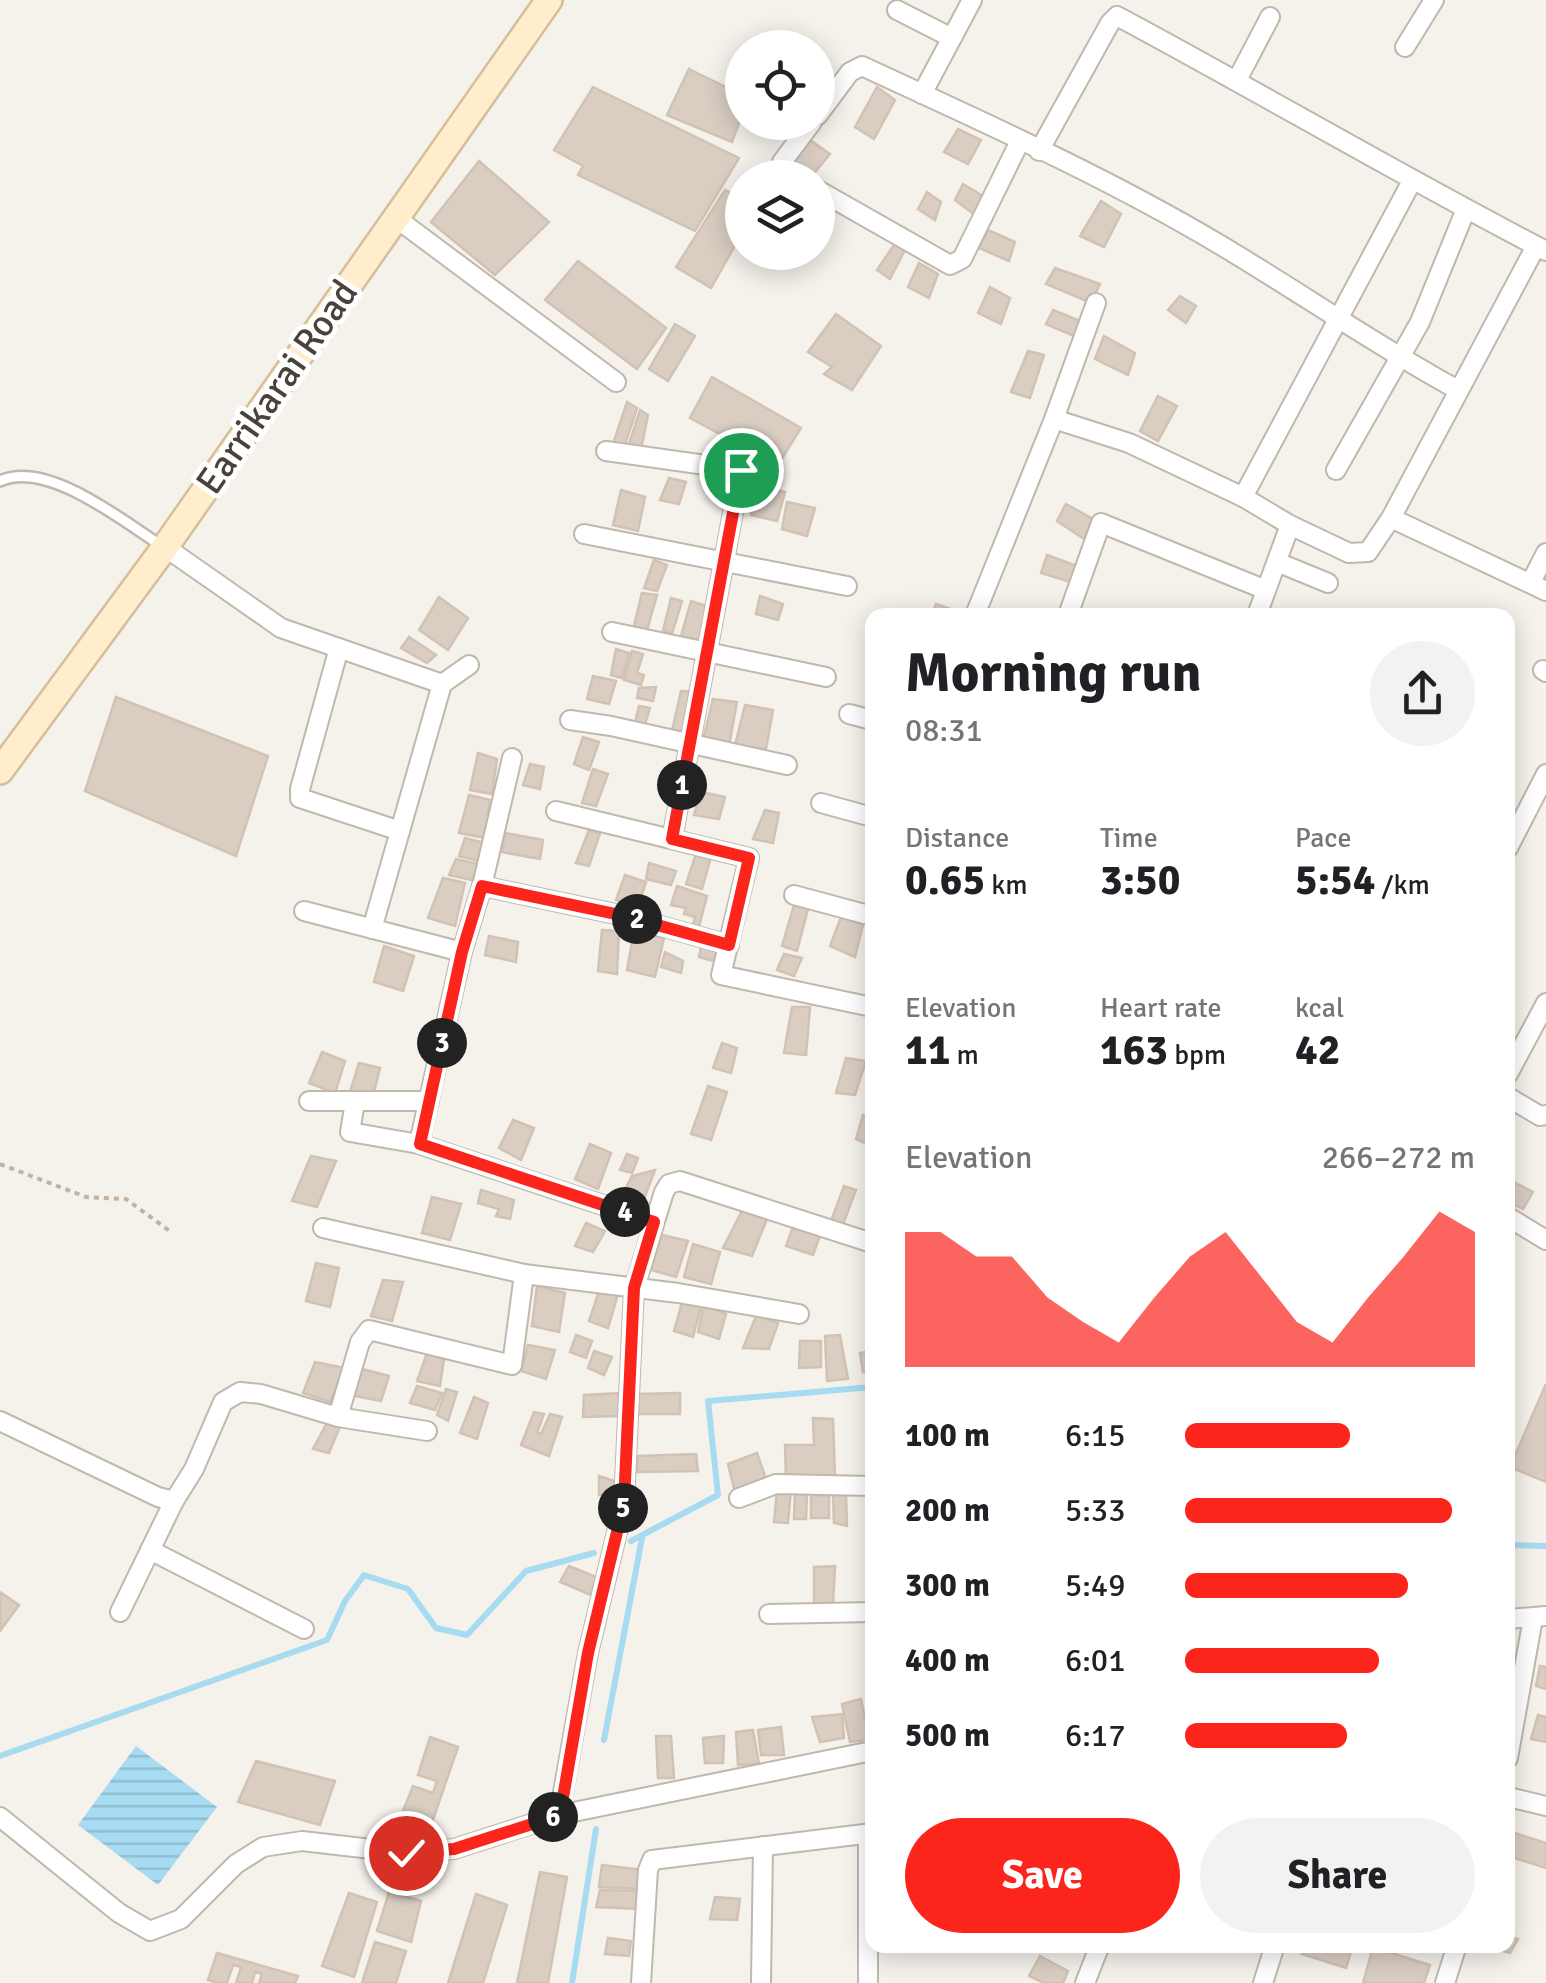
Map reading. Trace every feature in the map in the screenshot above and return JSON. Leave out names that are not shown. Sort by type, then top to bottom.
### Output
[{"type":"main road","name":"Earrikarai Road","points":[[0,772],[164,548],[549,0]]},
{"type":"street","points":[[922,94],[972,0]]},
{"type":"street","points":[[1405,47],[1434,0]]},
{"type":"street","points":[[1039,152],[1122,8],[1412,181],[1541,248],[1458,390],[1391,518],[1368,552],[1349,552],[1129,443],[1054,419]]},
{"type":"street","points":[[896,10],[952,38]]},
{"type":"street","points":[[1238,80],[1270,17]]},
{"type":"street","points":[[835,93],[855,68],[862,66],[922,94],[1216,242],[1399,358],[1458,390]]},
{"type":"street","points":[[835,200],[950,265],[962,259],[1020,141]]},
{"type":"street","points":[[1243,497],[1412,181]]},
{"type":"street","points":[[1336,470],[1420,322],[1466,209]]},
{"type":"street","points":[[396,218],[616,382]]},
{"type":"street","points":[[978,608],[1096,302]]},
{"type":"street","points":[[606,451],[741,470],[672,839]]},
{"type":"street","points":[[1391,518],[1538,586],[1546,553]]},
{"type":"street","points":[[1071,608],[1101,523],[1266,590]]},
{"type":"street","points":[[1260,608],[1290,525]]},
{"type":"street","points":[[584,534],[848,586]]},
{"type":"street","points":[[164,548],[282,628],[442,684]]},
{"type":"street","points":[[1277,562],[1328,583]]},
{"type":"street","points":[[612,632],[826,677]]},
{"type":"street","points":[[339,648],[300,798],[400,831]]},
{"type":"street","points":[[372,929],[442,684],[469,665]]},
{"type":"street","points":[[849,714],[865,718]]},
{"type":"street","points":[[570,720],[786,764]]},
{"type":"street","points":[[420,1144],[462,952],[512,758]]},
{"type":"street","points":[[1515,834],[1546,774]]},
{"type":"street","points":[[821,803],[865,815]]},
{"type":"street","points":[[556,811],[749,858],[721,975],[865,1006]]},
{"type":"street","points":[[482,886],[625,916],[729,945]]},
{"type":"street","points":[[794,895],[865,914]]},
{"type":"street","points":[[304,911],[462,952]]},
{"type":"street","points":[[1515,1061],[1546,1003]]},
{"type":"street","points":[[309,1101],[429,1101]]},
{"type":"street","points":[[355,1102],[350,1132],[420,1144],[654,1222]]},
{"type":"street","points":[[1515,1102],[1540,1116],[1546,1115]]},
{"type":"street","points":[[560,1815],[588,1653],[624,1503],[634,1288],[669,1184],[680,1182],[865,1241]]},
{"type":"street","points":[[1515,1221],[1546,1240]]},
{"type":"street","points":[[324,1228],[524,1274],[799,1314]]},
{"type":"street","points":[[338,1416],[360,1342],[369,1330],[512,1365],[524,1274]]},
{"type":"street","points":[[120,1612],[194,1468],[222,1402],[240,1392],[260,1394],[338,1416],[427,1431]]},
{"type":"street","points":[[0,1422],[174,1501]]},
{"type":"street","points":[[739,1498],[776,1484],[865,1486]]},
{"type":"street","points":[[150,1550],[304,1628]]},
{"type":"street","points":[[769,1614],[865,1612]]},
{"type":"street","points":[[1515,1726],[1539,1617]]},
{"type":"street","points":[[0,1817],[119,1913],[150,1930],[181,1919],[236,1864],[263,1848],[302,1841],[406,1853],[454,1849],[560,1815],[865,1752]]},
{"type":"street","points":[[1515,1799],[1546,1806]]},
{"type":"street","points":[[641,1983],[648,1864],[652,1860],[865,1835]]},
{"type":"street","points":[[761,1983],[763,1846]]},
{"type":"street","points":[[868,1953],[868,1983]]},
{"type":"street","points":[[1085,1983],[1097,1953]]},
{"type":"street","points":[[1264,1983],[1273,1953]]},
{"type":"street","points":[[1445,1983],[1454,1953]]},
{"type":"lane","points":[[0,481],[28,476],[76,491],[164,548]]},
{"type":"path","points":[[0,1164],[86,1197],[126,1199],[171,1232]]},
{"type":"water","points":[[136,1746],[217,1807],[158,1885],[78,1825]]},
{"type":"building","points":[[689,69],[725,87],[725,139],[667,115]]},
{"type":"building","points":[[593,87],[739,158],[725,160],[725,181],[695,231],[578,175],[583,166],[554,150]]},
{"type":"building","points":[[877,87],[895,100],[874,139],[855,127]]},
{"type":"building","points":[[958,129],[981,140],[968,164],[944,152]]},
{"type":"building","points":[[810,140],[830,154],[825,160],[796,160]]},
{"type":"building","points":[[479,161],[549,222],[495,275],[431,222]]},
{"type":"building","points":[[963,184],[986,198],[976,216],[955,200]]},
{"type":"building","points":[[725,190],[725,263],[711,288],[676,267]]},
{"type":"building","points":[[927,192],[941,202],[935,220],[918,209]]},
{"type":"building","points":[[1101,201],[1121,214],[1104,247],[1080,236]]},
{"type":"building","points":[[988,230],[1015,242],[1009,261],[979,248]]},
{"type":"building","points":[[898,239],[907,246],[890,279],[877,270]]},
{"type":"building","points":[[578,261],[666,328],[637,369],[545,300]]},
{"type":"building","points":[[919,263],[938,274],[929,298],[908,287]]},
{"type":"building","points":[[1055,268],[1100,284],[1091,303],[1046,284]]},
{"type":"building","points":[[990,287],[1010,298],[1001,324],[978,313]]},
{"type":"building","points":[[1180,296],[1196,306],[1186,323],[1168,310]]},
{"type":"building","points":[[1053,310],[1085,323],[1079,338],[1046,324]]},
{"type":"building","points":[[836,314],[881,346],[852,390],[824,374],[832,367],[808,352]]},
{"type":"building","points":[[675,324],[695,336],[668,381],[649,369]]},
{"type":"building","points":[[1104,336],[1135,353],[1128,375],[1095,359]]},
{"type":"building","points":[[1028,351],[1044,355],[1030,398],[1011,392]]},
{"type":"building","points":[[712,377],[801,428],[778,465],[690,418]]},
{"type":"building","points":[[1158,396],[1177,406],[1158,441],[1140,431]]},
{"type":"building","points":[[627,402],[637,408],[624,448],[613,444]]},
{"type":"building","points":[[640,410],[648,415],[641,449],[629,444]]},
{"type":"building","points":[[669,478],[686,482],[679,504],[660,500]]},
{"type":"building","points":[[756,487],[785,492],[777,521],[751,515]]},
{"type":"building","points":[[621,490],[645,497],[638,531],[613,525]]},
{"type":"building","points":[[787,502],[815,508],[807,536],[782,529]]},
{"type":"building","points":[[1066,504],[1093,519],[1084,539],[1057,521]]},
{"type":"building","points":[[1047,555],[1085,569],[1080,585],[1041,573]]},
{"type":"building","points":[[654,560],[667,565],[657,591],[644,588]]},
{"type":"building","points":[[642,593],[657,595],[647,630],[634,626]]},
{"type":"building","points":[[760,596],[783,604],[778,620],[756,614]]},
{"type":"building","points":[[439,597],[468,618],[448,650],[419,630]]},
{"type":"building","points":[[671,598],[682,601],[672,634],[663,631]]},
{"type":"building","points":[[691,601],[712,608],[705,642],[681,636]]},
{"type":"building","points":[[409,637],[436,655],[427,663],[401,648]]},
{"type":"building","points":[[616,649],[629,653],[622,678],[611,675]]},
{"type":"building","points":[[632,651],[643,654],[637,673],[644,675],[641,685],[624,680]]},
{"type":"building","points":[[593,676],[616,681],[609,704],[587,699]]},
{"type":"building","points":[[656,687],[653,701],[637,698],[639,688]]},
{"type":"building","points":[[681,691],[693,692],[685,735],[672,731]]},
{"type":"building","points":[[116,697],[268,756],[236,856],[85,791]]},
{"type":"building","points":[[713,699],[737,702],[729,746],[703,740]]},
{"type":"building","points":[[745,705],[773,710],[766,749],[735,746]]},
{"type":"building","points":[[639,706],[650,708],[645,724],[635,723]]},
{"type":"building","points":[[583,737],[599,742],[589,770],[574,764]]},
{"type":"building","points":[[478,753],[497,759],[492,794],[470,790]]},
{"type":"building","points":[[530,764],[544,767],[540,789],[523,785]]},
{"type":"building","points":[[593,769],[608,774],[596,806],[582,803]]},
{"type":"building","points":[[701,792],[725,797],[719,819],[694,815]]},
{"type":"building","points":[[469,795],[490,800],[485,838],[459,833]]},
{"type":"building","points":[[765,810],[779,813],[773,843],[753,839]]},
{"type":"building","points":[[589,830],[600,833],[589,866],[576,863]]},
{"type":"building","points":[[505,833],[543,840],[540,859],[502,852]]},
{"type":"building","points":[[465,838],[484,843],[479,861],[459,856]]},
{"type":"building","points":[[696,854],[711,857],[702,889],[686,884]]},
{"type":"building","points":[[456,859],[478,864],[472,880],[449,875]]},
{"type":"building","points":[[649,863],[676,871],[671,885],[646,879]]},
{"type":"building","points":[[625,875],[646,882],[638,907],[616,900]]},
{"type":"building","points":[[443,878],[465,883],[455,926],[428,918]]},
{"type":"building","points":[[677,886],[707,896],[699,926],[693,925],[695,917],[684,914],[686,908],[671,905]]},
{"type":"building","points":[[794,905],[808,909],[797,951],[782,946]]},
{"type":"building","points":[[841,917],[863,925],[855,957],[830,946]]},
{"type":"building","points":[[602,930],[619,931],[617,974],[598,971]]},
{"type":"building","points":[[634,931],[664,938],[655,977],[627,970]]},
{"type":"building","points":[[489,936],[518,942],[516,962],[485,955]]},
{"type":"building","points":[[702,942],[725,948],[721,963],[699,957]]},
{"type":"building","points":[[384,946],[414,956],[403,991],[374,982]]},
{"type":"building","points":[[665,952],[683,961],[681,973],[661,967]]},
{"type":"building","points":[[784,954],[802,958],[794,976],[777,970]]},
{"type":"building","points":[[792,1007],[810,1007],[806,1055],[784,1053]]},
{"type":"building","points":[[722,1043],[737,1048],[731,1073],[713,1068]]},
{"type":"building","points":[[322,1052],[345,1061],[335,1093],[309,1083]]},
{"type":"building","points":[[846,1058],[865,1061],[855,1095],[836,1093]]},
{"type":"building","points":[[359,1063],[380,1068],[374,1092],[350,1092]]},
{"type":"building","points":[[708,1086],[727,1092],[711,1140],[691,1134]]},
{"type":"building","points":[[863,1115],[865,1115],[865,1143],[856,1139]]},
{"type":"building","points":[[513,1120],[534,1128],[521,1160],[499,1148]]},
{"type":"building","points":[[590,1144],[611,1153],[598,1189],[575,1179]]},
{"type":"building","points":[[627,1154],[638,1158],[632,1173],[620,1170]]},
{"type":"building","points":[[311,1156],[336,1161],[317,1207],[292,1201]]},
{"type":"building","points":[[655,1170],[641,1207],[620,1199],[632,1176]]},
{"type":"building","points":[[1515,1183],[1533,1192],[1523,1209],[1515,1205]]},
{"type":"building","points":[[844,1186],[856,1190],[842,1227],[830,1224]]},
{"type":"building","points":[[481,1190],[514,1200],[510,1219],[496,1216],[499,1209],[478,1203]]},
{"type":"building","points":[[432,1197],[461,1204],[450,1240],[422,1233]]},
{"type":"building","points":[[745,1205],[769,1214],[752,1256],[723,1248]]},
{"type":"building","points":[[586,1223],[605,1231],[593,1252],[575,1246]]},
{"type":"building","points":[[794,1224],[821,1233],[813,1255],[786,1246]]},
{"type":"building","points":[[662,1235],[688,1241],[676,1277],[651,1270]]},
{"type":"building","points":[[693,1244],[720,1252],[711,1284],[684,1277]]},
{"type":"building","points":[[316,1263],[339,1268],[330,1307],[306,1301]]},
{"type":"building","points":[[383,1280],[403,1282],[392,1321],[371,1316]]},
{"type":"building","points":[[537,1286],[565,1293],[559,1332],[532,1326]]},
{"type":"building","points":[[600,1288],[618,1294],[608,1328],[589,1321]]},
{"type":"building","points":[[683,1299],[702,1303],[693,1337],[674,1331]]},
{"type":"building","points":[[704,1304],[726,1314],[719,1339],[698,1332]]},
{"type":"building","points":[[756,1316],[778,1323],[769,1349],[743,1348]]},
{"type":"building","points":[[576,1335],[592,1341],[586,1358],[570,1352]]},
{"type":"building","points":[[840,1335],[848,1379],[827,1381],[825,1336]]},
{"type":"building","points":[[800,1341],[821,1341],[821,1367],[799,1368]]},
{"type":"building","points":[[528,1345],[555,1350],[546,1379],[521,1371]]},
{"type":"building","points":[[594,1351],[612,1357],[604,1375],[588,1368]]},
{"type":"building","points":[[865,1352],[865,1372],[863,1372],[860,1353]]},
{"type":"building","points":[[427,1353],[444,1359],[440,1386],[417,1381]]},
{"type":"building","points":[[315,1362],[344,1368],[330,1402],[303,1393]]},
{"type":"building","points":[[358,1368],[389,1376],[381,1401],[351,1395]]},
{"type":"building","points":[[1546,1384],[1546,1482],[1515,1469],[1515,1455]]},
{"type":"building","points":[[417,1386],[442,1393],[435,1410],[410,1403]]},
{"type":"building","points":[[446,1389],[457,1392],[448,1421],[437,1415]]},
{"type":"building","points":[[620,1393],[619,1416],[583,1417],[584,1395]]},
{"type":"building","points":[[680,1393],[680,1414],[638,1414],[638,1394]]},
{"type":"building","points":[[474,1397],[488,1403],[477,1439],[460,1433]]},
{"type":"building","points":[[534,1412],[544,1414],[537,1433],[541,1434],[550,1414],[562,1417],[549,1456],[521,1445]]},
{"type":"building","points":[[813,1418],[833,1419],[835,1479],[786,1479],[785,1445],[814,1445]]},
{"type":"building","points":[[328,1421],[341,1424],[329,1453],[313,1449]]},
{"type":"building","points":[[757,1453],[766,1479],[735,1492],[728,1464]]},
{"type":"building","points":[[696,1454],[698,1471],[637,1472],[638,1456]]},
{"type":"building","points":[[599,1476],[617,1482],[618,1495],[599,1495]]},
{"type":"building","points":[[791,1489],[788,1523],[774,1522],[777,1490]]},
{"type":"building","points":[[795,1491],[807,1492],[806,1519],[794,1519]]},
{"type":"building","points":[[811,1495],[829,1496],[829,1518],[811,1518]]},
{"type":"building","points":[[833,1495],[846,1496],[847,1526],[834,1523]]},
{"type":"building","points":[[569,1566],[596,1577],[591,1595],[560,1582]]},
{"type":"building","points":[[835,1566],[833,1604],[814,1604],[814,1567]]},
{"type":"building","points":[[0,1592],[19,1605],[0,1631]]},
{"type":"building","points":[[1540,1666],[1546,1667],[1546,1689],[1536,1686]]},
{"type":"building","points":[[861,1699],[865,1740],[850,1742],[842,1704]]},
{"type":"building","points":[[842,1714],[844,1738],[820,1742],[812,1717]]},
{"type":"building","points":[[1538,1715],[1546,1717],[1546,1742],[1531,1739]]},
{"type":"building","points":[[781,1727],[784,1755],[761,1755],[758,1730]]},
{"type":"building","points":[[753,1730],[759,1764],[738,1765],[736,1732]]},
{"type":"building","points":[[656,1736],[671,1736],[674,1778],[658,1778]]},
{"type":"building","points":[[724,1736],[723,1763],[705,1763],[703,1738]]},
{"type":"building","points":[[430,1737],[458,1747],[426,1840],[396,1829],[413,1786],[433,1793],[437,1781],[418,1775]]},
{"type":"building","points":[[256,1761],[335,1781],[320,1825],[238,1802]]},
{"type":"building","points":[[1515,1833],[1546,1843],[1546,1868],[1515,1858]]},
{"type":"building","points":[[602,1865],[644,1870],[642,1889],[599,1887]]},
{"type":"building","points":[[540,1872],[567,1877],[548,1983],[517,1983]]},
{"type":"building","points":[[600,1890],[640,1891],[640,1909],[596,1907]]},
{"type":"building","points":[[389,1892],[421,1901],[411,1942],[377,1931]]},
{"type":"building","points":[[349,1893],[377,1902],[354,1977],[322,1966]]},
{"type":"building","points":[[476,1894],[507,1905],[483,1983],[448,1983]]},
{"type":"building","points":[[715,1897],[740,1899],[737,1920],[710,1919]]},
{"type":"building","points":[[608,1938],[631,1941],[629,1956],[605,1954]]},
{"type":"building","points":[[375,1942],[406,1951],[396,1983],[362,1983]]},
{"type":"building","points":[[217,1953],[298,1976],[295,1983],[259,1983],[262,1974],[255,1972],[252,1983],[236,1983],[241,1967],[233,1965],[227,1983],[218,1983],[208,1980]]},
{"type":"building","points":[[1302,1953],[1351,1953],[1346,1968]]},
{"type":"building","points":[[1371,1953],[1392,1953],[1430,1965],[1424,1983],[1363,1983]]},
{"type":"building","points":[[1040,1956],[1068,1971],[1063,1983],[1044,1983],[1029,1976]]},
{"type":"waterway","points":[[631,1541],[718,1495],[708,1401],[865,1388]]},
{"type":"waterway","points":[[604,1740],[642,1538]]},
{"type":"waterway","points":[[1515,1545],[1546,1546]]},
{"type":"waterway","points":[[0,1756],[327,1640],[345,1601],[364,1575],[408,1589],[436,1628],[467,1635],[526,1571],[594,1553]]},
{"type":"waterway","points":[[572,1983],[596,1829]]},
{"type":"route","points":[[406,1853],[454,1849],[560,1815],[588,1653],[624,1503],[634,1288],[654,1222],[420,1144],[462,952],[482,886],[625,916],[729,945],[749,858],[672,839],[741,470]]}]
